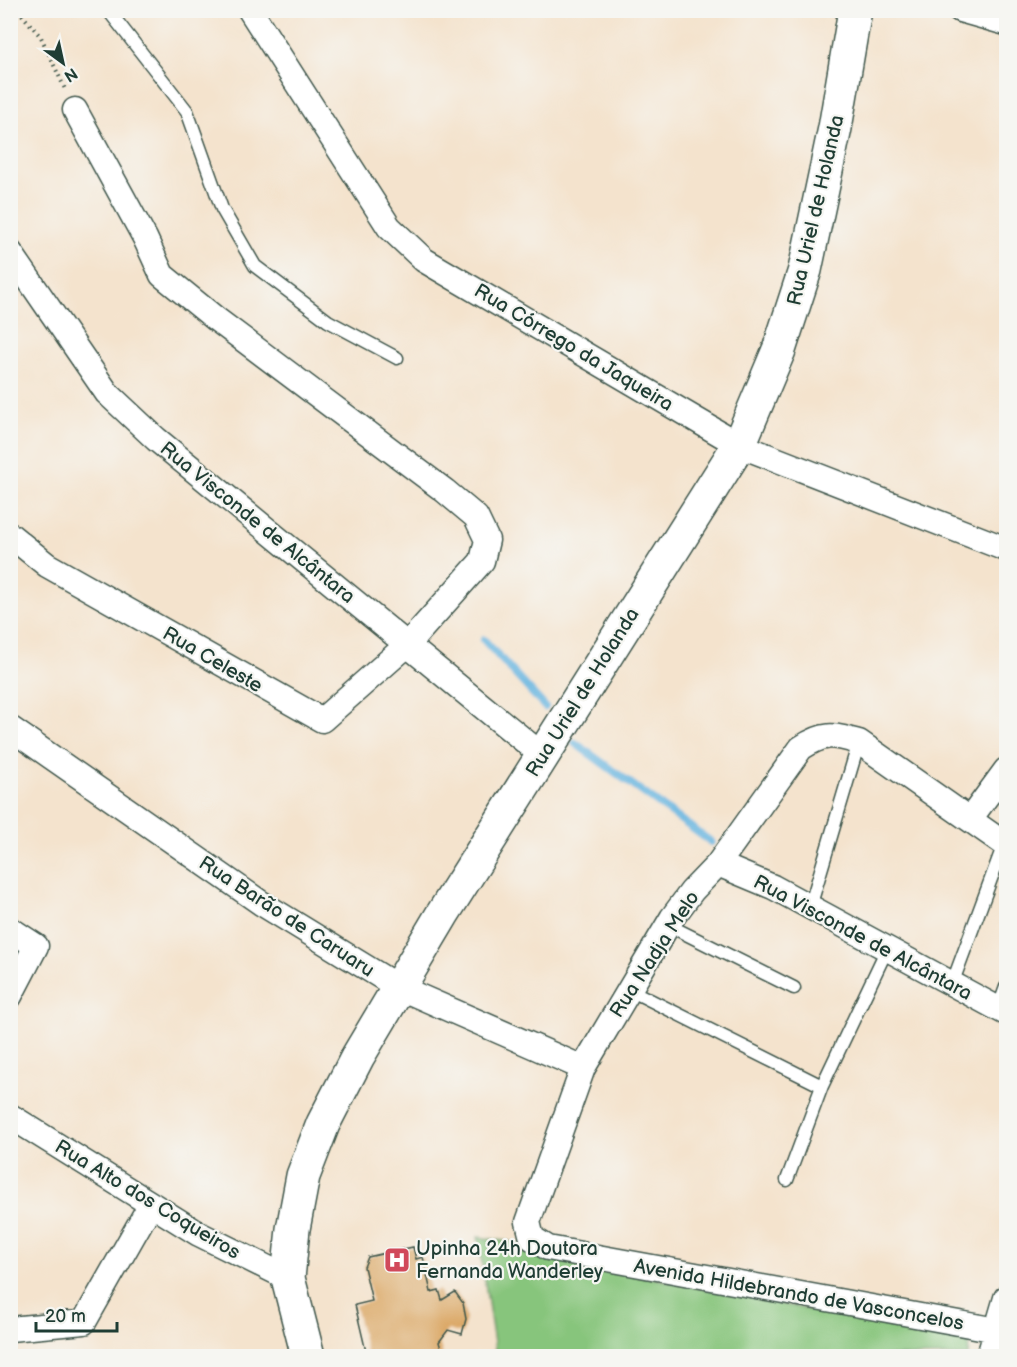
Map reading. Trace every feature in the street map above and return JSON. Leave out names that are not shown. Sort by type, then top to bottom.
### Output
[{"type":"main road","name":"Rua Uriel de Holanda","points":[[308,1356],[288,1278],[293,1228],[303,1176],[323,1124],[398,987],[638,600],[739,445],[779,350],[805,270],[836,128],[855,10]]},
{"type":"street","name":"Rua Córrego da Jaqueira","points":[[250,10],[389,227],[407,247],[424,260],[739,445],[1006,549]]},
{"type":"street","points":[[960,10],[1006,23]]},
{"type":"street","points":[[75,110],[145,238],[162,275],[477,517],[487,540],[482,561],[406,645]]},
{"type":"street","name":"Rua Visconde de Alcântara","points":[[10,252],[113,398],[156,439],[543,756]]},
{"type":"street","name":"Rua Celeste","points":[[10,535],[47,565],[322,720],[406,645]]},
{"type":"street","name":"Rua Barão de Caruaru","points":[[10,728],[261,903],[398,987],[583,1068]]},
{"type":"street","name":"Rua Nadja Melo","points":[[532,1238],[528,1222],[583,1068],[668,926],[692,891],[718,864],[801,748],[819,736],[859,742]]},
{"type":"street","points":[[859,742],[1005,844]]},
{"type":"street","points":[[970,819],[1006,770]]},
{"type":"street","name":"Rua Visconde de Alcântara","points":[[718,864],[773,887],[952,984],[1004,1003]]},
{"type":"street","points":[[10,929],[36,946],[10,996]]},
{"type":"street","name":"Rua Alto dos Coqueiros","points":[[10,1116],[199,1234],[288,1278]]},
{"type":"street","points":[[10,1329],[84,1322],[151,1204]]},
{"type":"street","name":"Avenida Hildebrando de Vasconcelos","points":[[532,1238],[548,1248],[997,1330]]},
{"type":"street","points":[[989,1356],[1006,1298]]},
{"type":"lane","points":[[108,10],[187,111],[222,209],[255,266],[328,321],[397,358]]},
{"type":"lane","points":[[810,907],[859,742]]},
{"type":"lane","points":[[952,984],[1005,844]]},
{"type":"lane","points":[[668,926],[794,988]]},
{"type":"lane","points":[[787,1180],[822,1086],[886,949]]},
{"type":"lane","points":[[630,990],[822,1086]]},
{"type":"path","points":[[18,10],[41,38],[75,110]]},
{"type":"green space","points":[[478,1237],[530,1245],[548,1257],[969,1342],[968,1356],[496,1356]]},
{"type":"building","points":[[413,1247],[416,1259],[423,1257],[431,1292],[439,1290],[442,1300],[455,1292],[463,1303],[466,1319],[462,1334],[448,1330],[439,1342],[443,1356],[384,1356],[383,1353],[367,1356],[355,1305],[372,1301],[364,1267],[368,1257]]},
{"type":"waterway","points":[[484,640],[545,707]]},
{"type":"waterway","points":[[575,743],[711,842]]},
{"type":"place","name":"Upinha 24h Doutora Fernanda Wanderley","points":[[397,1260]]}]
